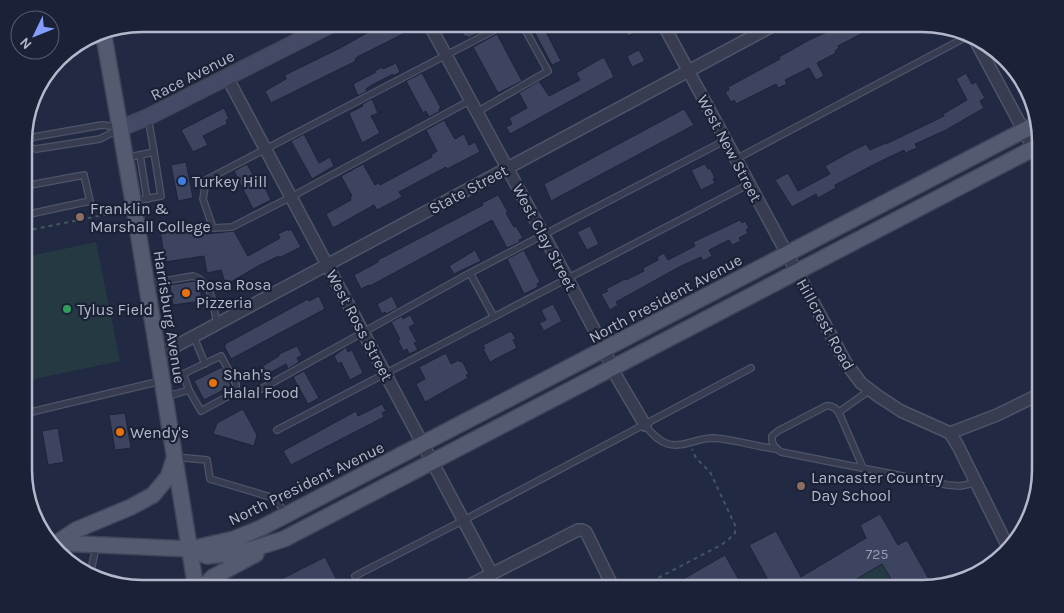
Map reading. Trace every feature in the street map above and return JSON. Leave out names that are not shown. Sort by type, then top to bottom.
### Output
[{"type":"main road","name":"Race Avenue","points":[[120,128],[148,117],[316,32]]},
{"type":"main road","name":"Harrisburg Avenue","points":[[104,39],[120,128],[132,156],[147,284],[195,580]]},
{"type":"main road","name":"North President Avenue","points":[[190,549],[234,539],[288,515],[1030,127]]},
{"type":"main road","name":"North President Avenue","points":[[190,549],[207,556],[227,554],[252,549],[284,539],[797,272],[1031,155]]},
{"type":"main road","points":[[58,541],[76,530],[139,504],[154,495],[168,477],[175,456]]},
{"type":"main road","points":[[210,580],[284,539]]},
{"type":"main road","points":[[60,543],[190,549]]},
{"type":"street","name":"West Clay Street","points":[[434,32],[567,278],[605,350],[612,369],[645,425]]},
{"type":"street","name":"West New Street","points":[[667,32],[797,272]]},
{"type":"street","name":"State Street","points":[[159,355],[761,32]]},
{"type":"street","points":[[982,50],[1030,127]]},
{"type":"street","name":"West Ross Street","points":[[228,77],[492,574]]},
{"type":"street","name":"Hillcrest Road","points":[[797,272],[846,363],[859,381],[902,411],[950,433]]},
{"type":"street","points":[[1005,542],[950,433],[997,415],[1031,398]]},
{"type":"street","points":[[480,580],[578,530],[586,532],[610,580]]},
{"type":"lane","points":[[471,100],[232,227],[214,228],[203,199],[206,180],[491,32]]},
{"type":"lane","points":[[477,112],[548,71],[526,32]]},
{"type":"lane","points":[[736,159],[961,40]]},
{"type":"lane","points":[[148,117],[154,152],[156,172],[161,196],[138,203],[144,174],[132,156],[154,152]]},
{"type":"lane","points":[[32,138],[102,125],[120,128]]},
{"type":"lane","points":[[32,147],[36,149],[100,139],[120,128]]},
{"type":"lane","points":[[261,389],[470,273],[726,140]]},
{"type":"lane","points":[[32,185],[84,175],[90,202],[32,214]]},
{"type":"lane","points":[[277,430],[749,184]]},
{"type":"lane","points":[[470,273],[494,316]]},
{"type":"lane","points":[[147,284],[193,276],[199,278],[208,286],[218,324]]},
{"type":"lane","points":[[194,337],[205,364]]},
{"type":"lane","points":[[221,356],[236,384],[236,392],[202,411],[189,390],[183,374],[221,356]]},
{"type":"lane","points":[[355,576],[751,368]]},
{"type":"lane","points":[[32,412],[163,381]]},
{"type":"lane","points":[[165,397],[189,390]]},
{"type":"lane","points":[[839,412],[870,390]]},
{"type":"lane","points":[[863,468],[839,412],[831,405],[772,436],[771,442],[781,452],[948,485],[960,486],[975,483]]},
{"type":"lane","points":[[645,425],[652,434],[666,444],[678,445],[697,439],[714,438],[778,449]]},
{"type":"lane","points":[[175,456],[207,460],[210,479],[274,498],[288,515]]},
{"type":"lane","points":[[92,568],[97,545]]},
{"type":"path","points":[[32,229],[138,203]]},
{"type":"path","points":[[654,580],[721,545],[735,533],[736,525],[710,472],[696,458],[689,442]]},
{"type":"shaded area","name":"Tylus Field","points":[[96,242],[120,361],[32,380],[32,256]]},
{"type":"shaded area","points":[[882,564],[892,580],[855,580]]},
{"type":"building","points":[[369,32],[407,32],[359,56],[355,59],[356,61],[271,103],[265,91],[286,79],[285,75]]},
{"type":"building","points":[[462,32],[480,32],[468,38],[467,36],[465,37]]},
{"type":"building","points":[[534,32],[546,32],[561,61],[552,65]]},
{"type":"building","points":[[626,32],[636,32],[628,36]]},
{"type":"building","points":[[827,32],[865,32],[838,46],[839,48],[835,51],[836,53],[817,63],[824,76],[816,80],[809,68],[785,80],[787,84],[778,88],[776,84],[736,104],[734,100],[731,102],[725,92],[729,90],[728,87],[780,59],[779,57]]},
{"type":"building","points":[[497,34],[522,81],[498,93],[473,47]]},
{"type":"building","points":[[639,50],[645,61],[632,67],[627,56]]},
{"type":"building","points":[[604,57],[614,77],[510,134],[506,127],[512,124],[509,118],[527,108],[519,93],[539,81],[549,96],[580,80],[576,73]]},
{"type":"building","points":[[396,63],[400,72],[372,85],[366,89],[367,91],[358,96],[353,84],[382,67],[383,69]]},
{"type":"building","points":[[422,73],[441,108],[439,109],[440,111],[429,117],[426,111],[423,113],[406,81]]},
{"type":"building","points":[[966,73],[972,84],[976,82],[985,98],[980,101],[984,108],[946,130],[915,144],[917,148],[905,153],[904,150],[835,185],[836,188],[818,198],[816,194],[792,207],[775,180],[788,173],[798,191],[830,174],[825,166],[852,151],[866,144],[870,150],[886,144],[944,116],[943,114],[967,100],[956,79]]},
{"type":"building","points":[[372,99],[378,113],[371,116],[380,133],[362,143],[349,113]]},
{"type":"building","points":[[224,108],[229,119],[226,120],[227,124],[203,136],[208,145],[193,152],[181,130]]},
{"type":"building","points":[[684,109],[694,125],[551,201],[544,184]]},
{"type":"building","points":[[444,120],[455,139],[464,134],[469,145],[475,142],[480,152],[447,169],[446,167],[399,192],[402,197],[377,210],[374,205],[333,228],[326,214],[351,200],[350,197],[352,196],[341,176],[363,164],[375,185],[379,182],[380,185],[432,157],[431,155],[437,151],[426,130]]},
{"type":"building","points":[[304,134],[319,163],[330,157],[334,166],[312,179],[291,141]]},
{"type":"building","name":"Turkey Hill","points":[[186,162],[193,198],[178,201],[171,165]]},
{"type":"building","points":[[247,164],[258,184],[262,182],[271,200],[253,209],[234,171]]},
{"type":"building","points":[[705,164],[708,169],[710,168],[715,178],[713,179],[715,183],[701,190],[691,170]]},
{"type":"building","points":[[498,195],[514,227],[516,226],[523,238],[519,240],[520,242],[507,248],[492,220],[370,286],[361,289],[354,275]]},
{"type":"building","points":[[740,220],[742,223],[745,221],[749,228],[746,230],[748,233],[739,238],[741,241],[732,245],[729,240],[709,250],[712,256],[703,261],[701,257],[681,266],[616,302],[618,305],[610,310],[601,294],[608,291],[606,289],[644,271],[643,268],[658,260],[657,257],[664,253],[668,260],[695,246],[693,242]]},
{"type":"building","points":[[184,226],[184,228],[204,226],[206,234],[234,231],[248,256],[280,238],[278,234],[288,229],[288,231],[291,229],[301,247],[258,266],[226,285],[221,270],[207,273],[204,256],[165,262],[160,230]]},
{"type":"building","points":[[590,226],[599,244],[587,250],[577,232]]},
{"type":"building","points":[[475,250],[481,261],[454,274],[449,266]]},
{"type":"building","points":[[524,250],[540,282],[537,284],[538,287],[524,294],[507,259]]},
{"type":"building","name":"Rosa Rosa Pizzeria","points":[[194,281],[200,286],[202,301],[173,305],[170,285]]},
{"type":"building","points":[[319,296],[325,309],[231,359],[224,346],[225,344],[308,299],[309,301]]},
{"type":"building","points":[[392,296],[398,308],[382,314],[377,304]]},
{"type":"building","points":[[553,304],[562,321],[544,331],[539,323],[546,320],[541,310]]},
{"type":"building","points":[[410,315],[415,324],[409,327],[417,342],[414,343],[418,350],[409,354],[407,349],[403,351],[398,340],[400,339],[391,322],[402,316],[403,319]]},
{"type":"building","points":[[511,331],[516,339],[513,340],[517,348],[490,362],[483,349],[485,348],[483,345]]},
{"type":"building","points":[[297,346],[302,355],[297,358],[299,362],[288,369],[286,364],[255,381],[250,374],[279,356],[279,354]]},
{"type":"building","points":[[346,347],[348,352],[352,350],[363,373],[350,380],[341,362],[338,364],[334,356]]},
{"type":"building","points":[[446,353],[451,364],[459,360],[460,362],[462,361],[469,374],[466,375],[468,378],[425,402],[416,384],[425,379],[419,367]]},
{"type":"building","name":"Shah's Halal Food","points":[[222,367],[231,386],[204,400],[194,381]]},
{"type":"building","points":[[304,371],[319,398],[308,404],[293,377]]},
{"type":"building","points":[[382,404],[386,411],[382,413],[384,417],[291,465],[283,451],[356,411],[358,416]]},
{"type":"building","points":[[243,409],[257,435],[254,446],[213,434],[217,423]]},
{"type":"building","name":"Wendy's","points":[[125,413],[131,448],[115,450],[109,415]]},
{"type":"building","points":[[58,428],[64,462],[48,465],[42,431]]},
{"type":"building","name":"Lancaster Country Day School","points":[[880,514],[898,545],[907,540],[929,580],[892,580],[882,564],[855,580],[768,580],[749,545],[776,531],[801,577],[866,538],[860,525]]},
{"type":"building","points":[[725,555],[739,580],[682,580]]},
{"type":"building","points":[[325,557],[337,580],[280,580]]},
{"type":"place","name":"Turkey Hill","points":[[182,181]]},
{"type":"place","name":"Franklin & Marshall College","points":[[80,217]]},
{"type":"place","name":"Rosa Rosa Pizzeria","points":[[186,293]]},
{"type":"place","name":"Tylus Field","points":[[67,309]]},
{"type":"place","name":"Shah's Halal Food","points":[[213,383]]},
{"type":"place","name":"Wendy's","points":[[120,432]]},
{"type":"place","name":"Lancaster Country Day School","points":[[801,486]]}]
